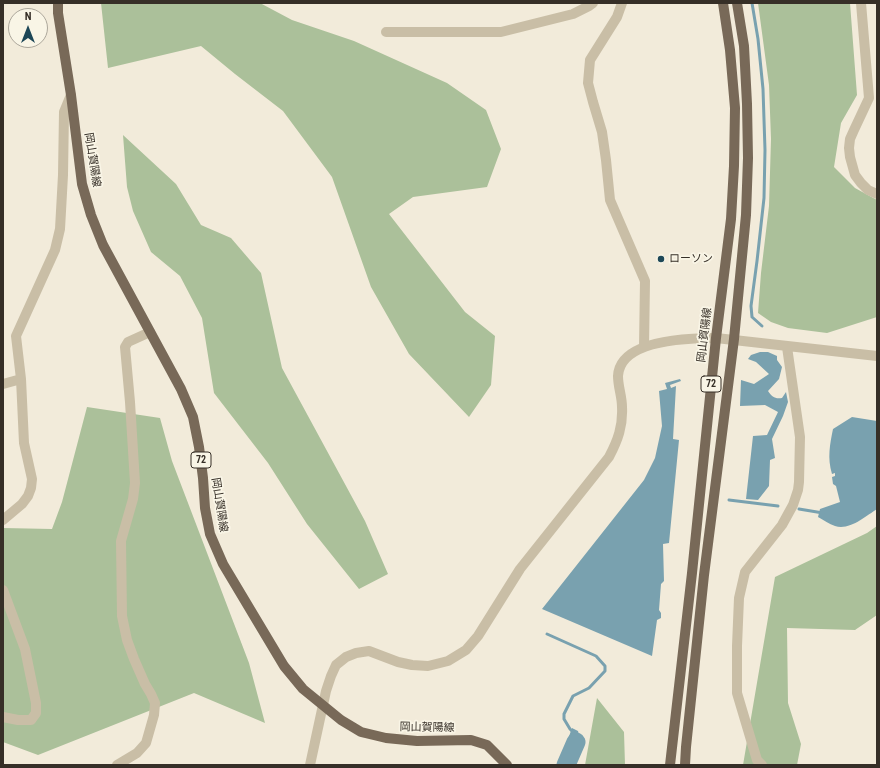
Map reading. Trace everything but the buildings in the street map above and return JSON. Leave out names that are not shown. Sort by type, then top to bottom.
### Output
[{"type":"main road","name":"岡山賀陽線","points":[[58,3],[82,184],[91,215],[103,246],[181,389],[193,417],[199,447],[205,508],[210,534],[223,564],[284,666],[303,689],[341,720],[361,732],[386,738],[417,741],[471,740],[487,745],[507,765]]},
{"type":"main road","name":"岡山賀陽線","points":[[670,765],[692,573],[716,338],[731,219],[735,108],[730,50],[723,3]]},
{"type":"main road","name":"72","points":[[685,765],[704,575],[734,339],[746,215],[748,104],[744,46],[736,3]]},
{"type":"street","points":[[386,32],[501,32],[573,14],[593,3]]},
{"type":"street","points":[[622,3],[617,17],[590,60],[588,84],[602,132],[610,200],[645,281],[644,347]]},
{"type":"street","points":[[861,3],[873,98],[854,130],[850,139],[849,148],[855,174],[868,190],[877,194]]},
{"type":"street","points":[[3,520],[22,504],[32,488],[32,479],[24,443],[21,378],[16,336],[55,250],[60,229],[64,112],[71,95]]},
{"type":"street","points":[[117,765],[137,754],[146,743],[154,715],[155,703],[134,659],[127,640],[122,616],[121,540],[133,499],[135,483],[131,409],[125,347],[128,342],[150,332]]},
{"type":"street","points":[[310,765],[330,676],[336,665],[346,657],[356,653],[369,651],[398,662],[428,666],[448,661],[466,650],[478,636],[520,569],[609,457],[617,442],[622,425],[622,406],[618,374],[622,362],[633,352],[644,347],[672,340],[716,338],[877,356]]},
{"type":"street","points":[[762,765],[757,760],[737,693],[739,598],[745,572],[782,525],[793,505],[798,490],[800,437],[787,347]]},
{"type":"street","points":[[3,384],[21,378]]},
{"type":"street","points":[[3,590],[25,649],[36,703],[36,713],[32,720],[18,720],[3,717]]},
{"type":"green space","points":[[101,3],[260,3],[292,20],[354,41],[447,83],[486,110],[501,149],[487,187],[413,197],[389,214],[465,312],[495,336],[491,385],[469,417],[409,354],[371,287],[332,177],[283,111],[201,46],[108,68]]},
{"type":"green space","points":[[758,3],[850,3],[857,95],[841,123],[834,167],[855,188],[877,200],[877,317],[827,333],[788,328],[771,322],[758,313],[769,206],[771,139],[769,85]]},
{"type":"green space","points":[[123,135],[176,184],[201,225],[231,238],[261,273],[282,368],[365,521],[388,574],[359,589],[307,524],[268,463],[214,393],[202,318],[180,276],[151,252],[133,211],[127,187]]},
{"type":"green space","points":[[87,407],[160,418],[172,461],[249,663],[265,723],[194,693],[38,755],[3,742],[3,528],[52,529],[62,502]]},
{"type":"green space","points":[[877,526],[877,615],[855,630],[787,628],[788,703],[801,744],[797,765],[743,765],[775,577],[867,533]]},
{"type":"green space","points":[[597,698],[624,732],[625,765],[585,765]]},
{"type":"water","points":[[760,352],[768,352],[777,356],[777,360],[782,367],[779,379],[768,391],[776,398],[782,398],[786,392],[788,402],[772,439],[775,458],[770,460],[769,486],[758,500],[746,499],[753,436],[767,435],[778,412],[765,405],[740,406],[741,380],[754,384],[769,374],[756,362],[748,359],[751,355]]},
{"type":"water","points":[[680,379],[681,381],[670,385],[671,388],[676,386],[673,439],[679,440],[669,543],[663,544],[664,581],[661,584],[659,610],[661,613],[661,618],[657,620],[652,656],[542,609],[644,480],[655,458],[662,426],[659,391],[667,389],[665,383]]},
{"type":"water","points":[[852,417],[877,421],[877,509],[852,525],[840,527],[818,517],[820,509],[840,502],[836,486],[833,484],[832,477],[835,476],[835,473],[832,474],[830,468],[830,446],[833,429]]},
{"type":"water","points":[[572,728],[578,731],[583,749],[567,742]]},
{"type":"waterway","points":[[752,3],[758,39],[763,89],[765,150],[764,198],[751,306],[752,317],[762,326]]},
{"type":"waterway","points":[[729,500],[778,506]]},
{"type":"waterway","points":[[799,509],[823,513]]},
{"type":"waterway","points":[[547,634],[596,656],[605,666],[605,671],[589,688],[573,696],[564,714],[564,719],[573,732]]},
{"type":"waterway","points":[[566,765],[576,742]]},
{"type":"place","name":"ローソン","points":[[661,259]]}]
